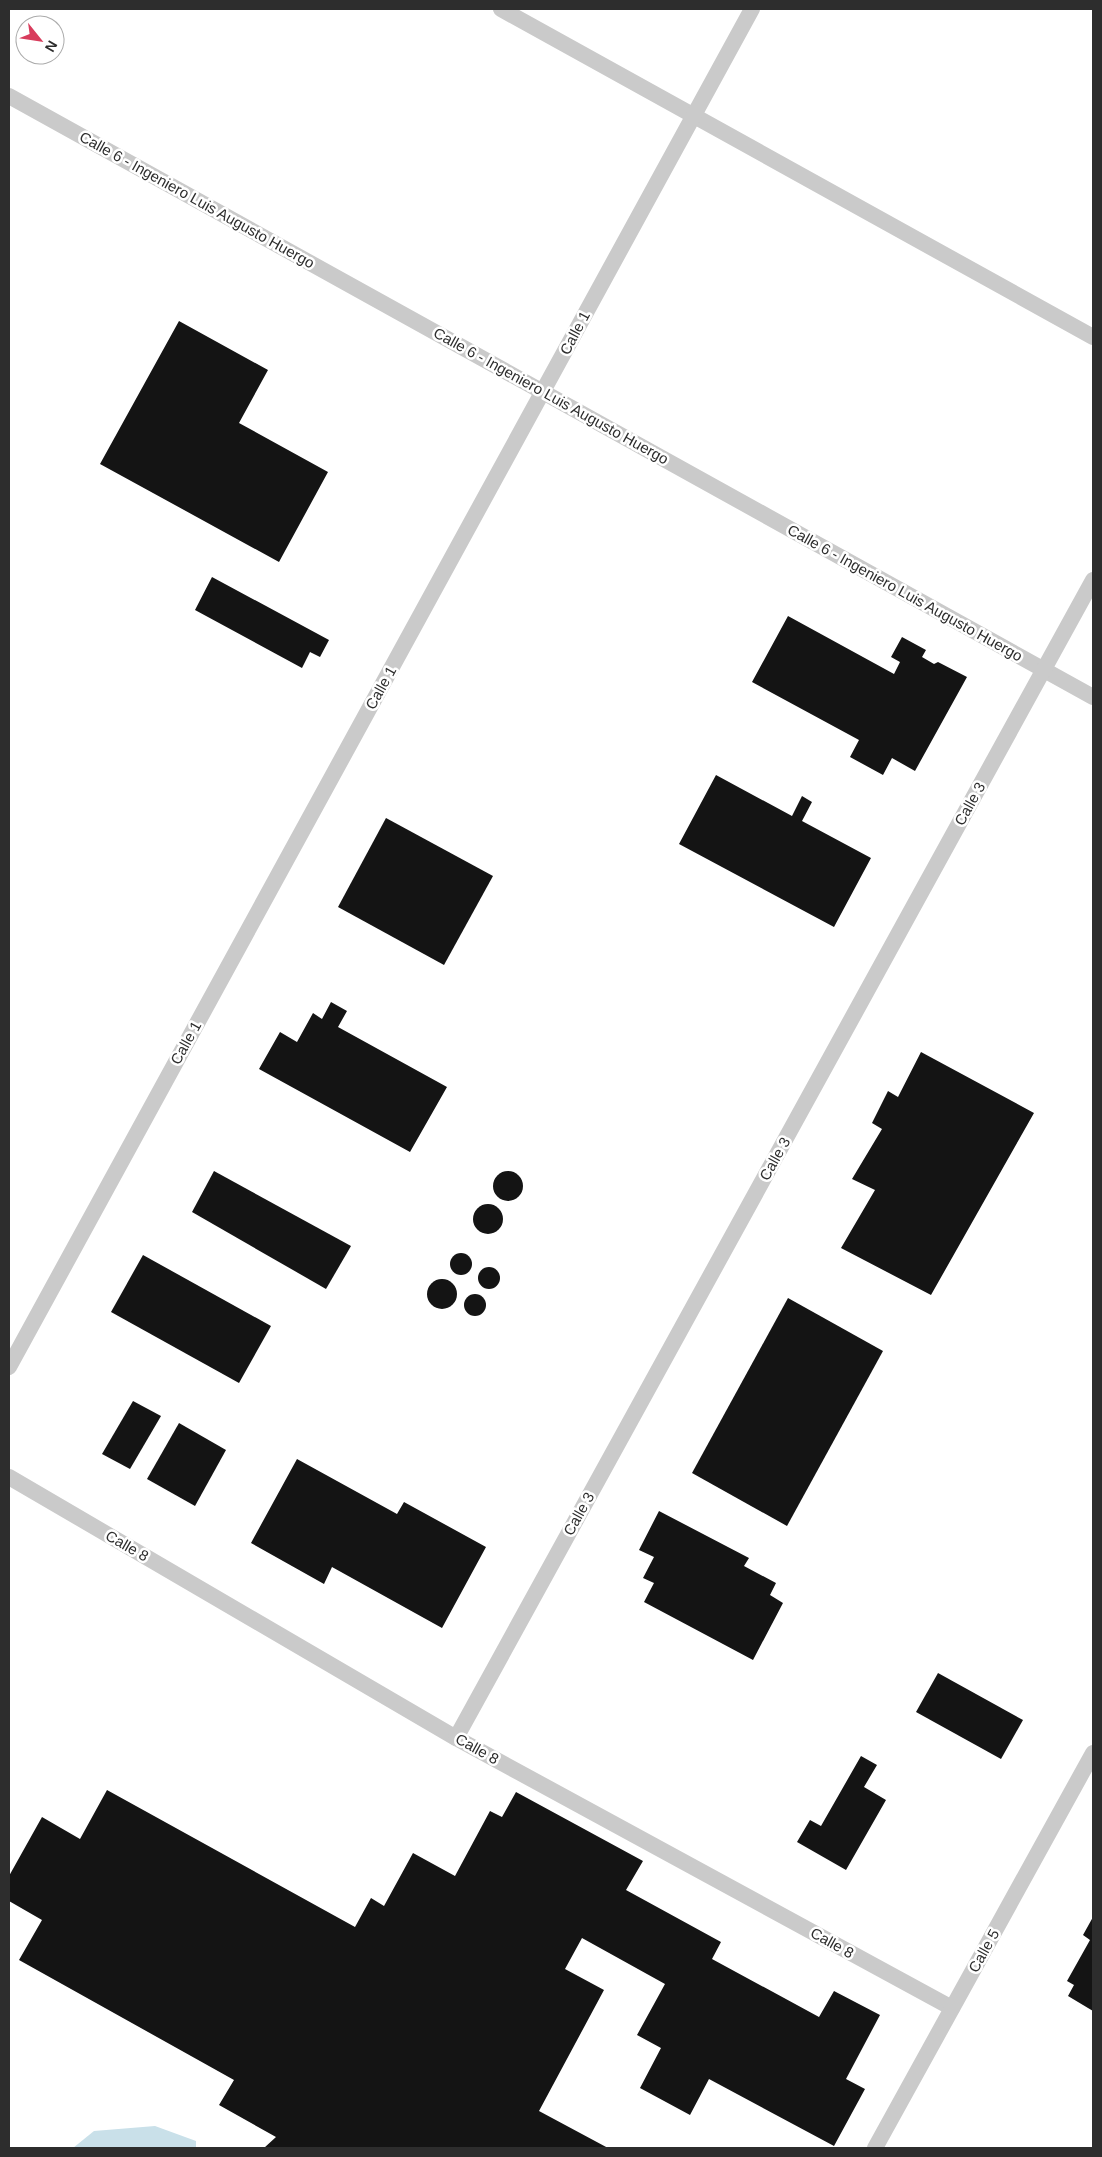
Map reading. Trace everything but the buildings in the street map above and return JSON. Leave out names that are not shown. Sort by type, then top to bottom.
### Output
[{"type":"street","points":[[501,9],[1093,337]]},
{"type":"street","name":"Calle 1","points":[[9,1367],[752,9]]},
{"type":"street","name":"Calle 6 - Ingeniero Luis Augusto Huergo","points":[[9,96],[1093,697]]},
{"type":"street","name":"Calle 3","points":[[456,1738],[1093,580]]},
{"type":"street","name":"Calle 8","points":[[9,1477],[456,1738],[952,2008]]},
{"type":"street","name":"Calle 5","points":[[875,2148],[1093,1753]]},
{"type":"water","points":[[155,2126],[196,2141],[196,2148],[73,2148],[94,2131]]}]
